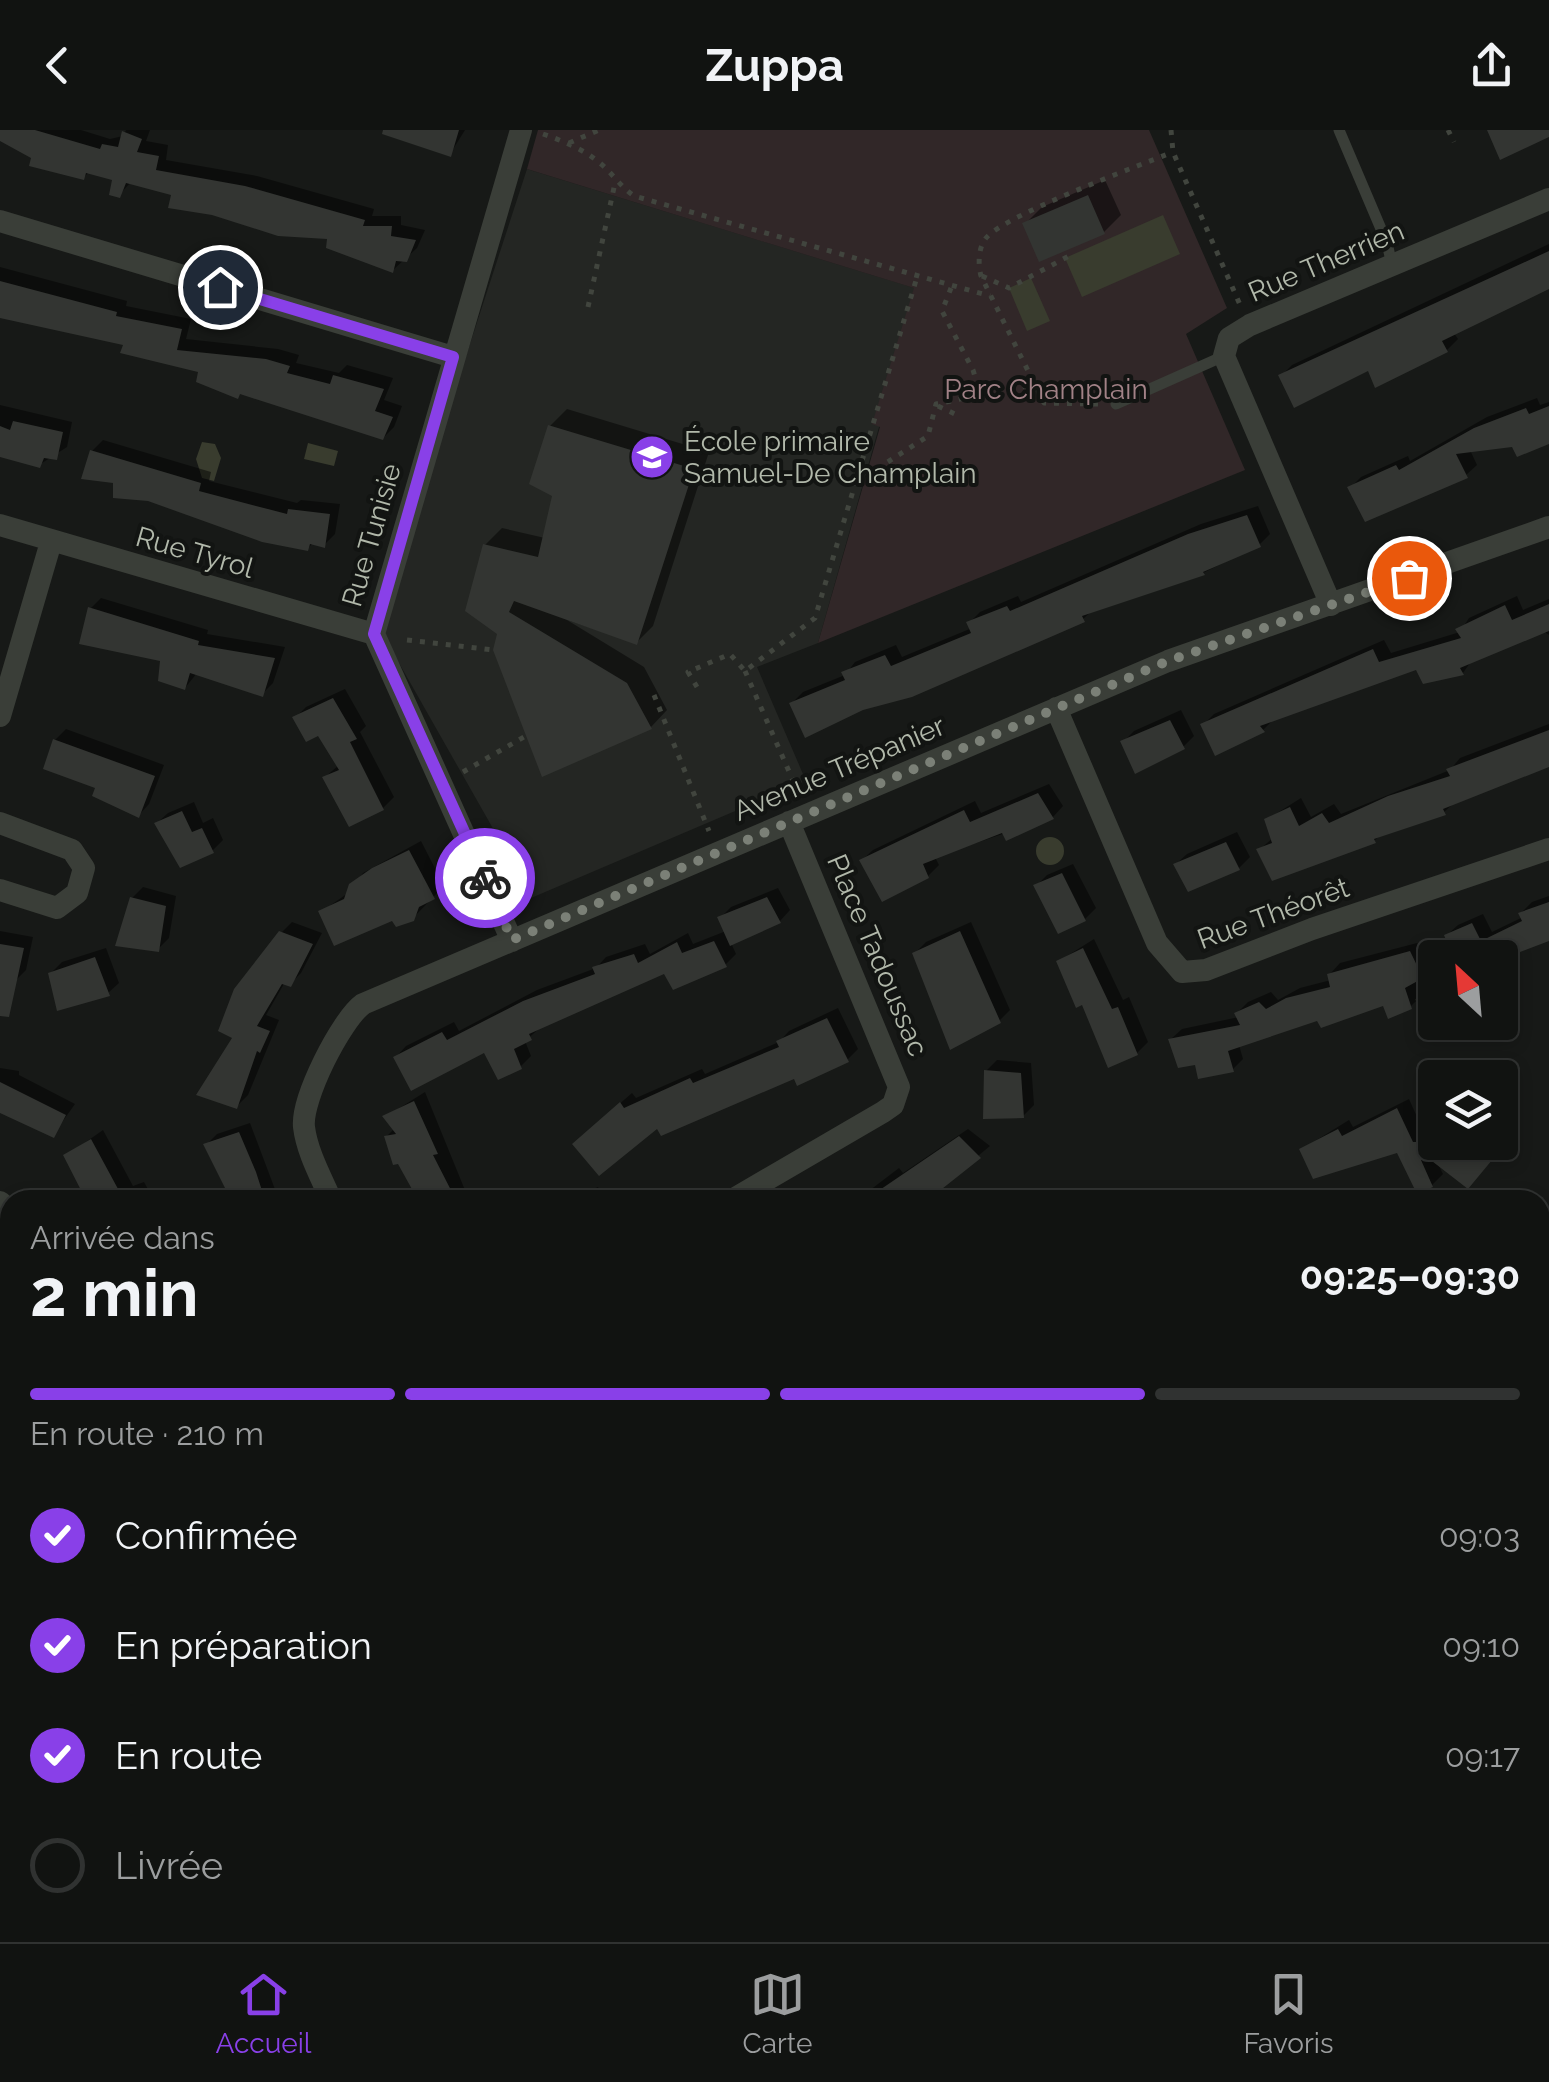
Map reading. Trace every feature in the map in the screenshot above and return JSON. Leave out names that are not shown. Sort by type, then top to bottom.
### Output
[{"type":"street","name":"Rue Tunisie","points":[[512,940],[374,634],[521,130]]},
{"type":"street","name":"Rue Therrien","points":[[1224,356],[1229,338],[1250,325],[1549,200]]},
{"type":"street","points":[[0,221],[453,357]]},
{"type":"street","points":[[1224,356],[1331,605]]},
{"type":"street","name":"Rue Tyrol","points":[[0,526],[374,634]]},
{"type":"street","name":"Avenue Trépanier","points":[[327,1190],[308,1144],[304,1120],[346,1019],[379,996],[1168,661],[1549,526]]},
{"type":"street","points":[[0,716],[51,542]]},
{"type":"street","name":"Rue Théorêt","points":[[1056,708],[1157,944],[1182,972],[1206,970],[1283,939],[1549,848]]},
{"type":"street","name":"Place Tadoussac","points":[[749,1190],[884,1112],[893,1105],[899,1087],[789,822]]},
{"type":"street","points":[[0,823],[72,850],[84,868],[77,893],[58,908],[0,890]]},
{"type":"lane","points":[[1339,130],[1388,242],[1392,265]]},
{"type":"lane","points":[[1116,404],[1224,356]]},
{"type":"path","points":[[530,130],[569,143],[602,165],[615,183],[634,196],[990,296]]},
{"type":"path","points":[[569,143],[574,130]]},
{"type":"path","points":[[569,143],[598,130]]},
{"type":"path","points":[[1171,130],[1173,152],[1250,325]]},
{"type":"path","points":[[1448,130],[1454,142]]},
{"type":"path","points":[[1116,404],[1044,402],[990,296],[978,262],[985,239],[1012,221],[1173,152]]},
{"type":"path","points":[[588,307],[615,183]]},
{"type":"path","points":[[981,276],[1009,288],[1070,256]]},
{"type":"path","points":[[745,671],[815,618],[917,277]]},
{"type":"path","points":[[951,288],[942,311],[974,370],[981,396]]},
{"type":"path","points":[[936,404],[1035,384]]},
{"type":"path","points":[[855,484],[928,436],[936,404]]},
{"type":"path","points":[[936,404],[959,416]]},
{"type":"path","points":[[407,640],[493,650]]},
{"type":"path","points":[[697,687],[688,672],[730,654],[745,671],[798,792]]},
{"type":"path","points":[[654,695],[710,832]]},
{"type":"path","points":[[463,772],[529,734]]},
{"type":"shaded area","name":"École primaire Samuel-De Champlain","points":[[527,169],[918,289],[818,643],[757,667],[806,781],[524,901],[512,862],[378,626]]},
{"type":"shaded area","points":[[1163,215],[1180,254],[1082,297],[1065,258]]},
{"type":"shaded area","points":[[1031,278],[1050,321],[1027,331],[1009,288]]},
{"type":"shaded area","points":[[202,442],[215,444],[221,458],[214,481],[202,478],[196,459]]},
{"type":"shaded area","points":[[308,443],[338,451],[334,466],[304,459]]},
{"type":"shaded area","points":[[1050,837],[1060,841],[1064,851],[1060,861],[1050,865],[1040,861],[1036,851],[1040,841]]},
{"type":"green space","name":"Parc Champlain","points":[[538,130],[1149,130],[1227,308],[1186,334],[1245,470],[818,643],[880,427],[872,424],[914,288],[527,169]]},
{"type":"building","points":[[0,130],[35,130],[100,149],[102,144],[118,147],[122,131],[142,139],[137,152],[159,156],[156,170],[245,186],[365,220],[363,226],[392,226],[391,236],[416,240],[407,262],[396,261],[393,273],[326,248],[327,239],[278,236],[212,215],[168,208],[171,195],[126,183],[120,198],[109,195],[112,180],[86,173],[84,180],[29,166],[31,158],[0,141]]},
{"type":"building","points":[[383,130],[459,130],[451,157],[382,134]]},
{"type":"building","points":[[1487,130],[1549,130],[1549,137],[1500,160]]},
{"type":"building","points":[[1088,195],[1105,234],[1039,262],[1022,223]]},
{"type":"building","points":[[1549,251],[1549,289],[1442,341],[1448,352],[1375,388],[1368,371],[1294,408],[1278,375]]},
{"type":"building","points":[[0,281],[117,312],[116,316],[182,329],[177,350],[266,359],[290,366],[287,373],[330,384],[333,375],[384,389],[375,411],[393,417],[383,440],[240,394],[238,399],[196,382],[198,372],[120,353],[123,345],[0,318]]},
{"type":"building","points":[[1549,406],[1549,444],[1517,457],[1512,447],[1456,454],[1468,478],[1365,522],[1347,487],[1396,465],[1399,470],[1474,428],[1526,408],[1529,414]]},
{"type":"building","points":[[13,421],[63,432],[57,460],[44,458],[40,468],[0,457],[0,426],[10,430]]},
{"type":"building","points":[[548,425],[694,469],[637,645],[514,601],[509,612],[627,683],[652,729],[542,777],[493,650],[497,634],[465,611],[483,544],[538,557],[552,496],[529,484]]},
{"type":"building","points":[[90,450],[201,483],[199,491],[287,514],[288,509],[330,514],[325,548],[310,544],[308,551],[262,542],[148,501],[113,498],[113,483],[81,479]]},
{"type":"building","points":[[1247,515],[1261,547],[1203,572],[1205,575],[1082,616],[1085,622],[912,697],[863,710],[805,738],[789,703],[845,680],[841,672],[885,655],[891,666],[971,633],[966,622],[1007,606],[1010,611],[1188,534]]},
{"type":"building","points":[[1549,604],[1549,631],[1460,668],[1464,675],[1423,684],[1416,670],[1260,726],[1265,732],[1215,756],[1200,724],[1373,649],[1379,662],[1461,638],[1455,629],[1505,605],[1512,620]]},
{"type":"building","points":[[88,607],[199,641],[198,645],[275,658],[263,697],[190,673],[185,690],[158,681],[160,661],[79,644]]},
{"type":"building","points":[[333,698],[357,739],[350,742],[384,810],[349,827],[322,777],[339,770],[318,736],[306,742],[292,717]]},
{"type":"building","points":[[1170,720],[1185,749],[1135,774],[1120,741]]},
{"type":"building","points":[[1549,730],[1549,767],[1443,809],[1446,815],[1374,839],[1376,843],[1272,881],[1256,849],[1272,843],[1264,819],[1290,807],[1299,826],[1322,813],[1329,823],[1388,796],[1450,776],[1446,769]]},
{"type":"building","points":[[53,739],[155,776],[139,818],[92,796],[95,788],[43,769]]},
{"type":"building","points":[[1038,793],[1054,819],[1006,841],[1002,833],[923,864],[929,878],[882,902],[859,860],[964,810],[970,822]]},
{"type":"building","points":[[182,811],[192,832],[202,828],[214,853],[180,868],[154,823]]},
{"type":"building","points":[[1226,842],[1240,870],[1188,892],[1173,864]]},
{"type":"building","points":[[409,850],[435,899],[419,907],[414,921],[396,927],[392,921],[334,946],[318,911],[344,899],[349,884],[372,868]]},
{"type":"building","points":[[1062,873],[1086,921],[1058,934],[1033,885]]},
{"type":"building","points":[[130,897],[166,906],[159,952],[115,946]]},
{"type":"building","points":[[767,897],[781,923],[730,946],[717,917]]},
{"type":"building","points":[[1549,902],[1549,941],[1518,953],[1518,940],[1483,940],[1522,921],[1518,913]]},
{"type":"building","points":[[1472,923],[1480,940],[1446,940],[1444,935]]},
{"type":"building","points":[[279,931],[313,944],[291,987],[282,984],[257,1026],[270,1031],[260,1053],[257,1051],[237,1109],[196,1095],[232,1038],[218,1031],[234,989]]},
{"type":"building","points":[[960,931],[1001,1023],[950,1050],[912,953]]},
{"type":"building","points":[[714,941],[727,967],[673,990],[664,974],[529,1034],[532,1040],[514,1049],[522,1069],[498,1080],[484,1053],[411,1091],[393,1057],[442,1032],[447,1040],[523,1001],[595,974],[592,967],[634,954],[638,963],[677,942],[682,953]]},
{"type":"building","points":[[0,944],[24,948],[9,1017],[0,1016]]},
{"type":"building","points":[[1083,948],[1112,1009],[1118,1007],[1138,1055],[1108,1068],[1082,1005],[1076,1008],[1056,961]]},
{"type":"building","points":[[1410,951],[1418,968],[1418,981],[1405,988],[1412,1009],[1388,1019],[1383,1006],[1321,1028],[1317,1021],[1228,1051],[1234,1072],[1198,1079],[1195,1065],[1178,1068],[1168,1039],[1240,1025],[1234,1013],[1259,1002],[1266,1009],[1286,998],[1330,987],[1327,974]]},
{"type":"building","points":[[95,957],[110,996],[57,1011],[48,973]]},
{"type":"building","points":[[827,1018],[849,1062],[797,1086],[794,1079],[661,1136],[657,1129],[599,1176],[572,1144],[620,1102],[624,1108],[690,1078],[693,1083],[779,1047],[776,1041]]},
{"type":"building","points":[[984,1070],[1021,1073],[1024,1118],[983,1119]]},
{"type":"building","points":[[0,1082],[66,1115],[54,1138],[0,1113]]},
{"type":"building","points":[[414,1101],[438,1154],[433,1155],[451,1190],[412,1190],[398,1164],[393,1165],[384,1136],[396,1134],[382,1116]]},
{"type":"building","points":[[1397,1108],[1413,1142],[1418,1142],[1418,1160],[1433,1187],[1415,1190],[1397,1153],[1313,1179],[1299,1149],[1338,1129],[1342,1136]]},
{"type":"building","points":[[239,1132],[262,1190],[226,1190],[203,1144]]},
{"type":"building","points":[[959,1136],[981,1158],[941,1190],[880,1190]]},
{"type":"building","points":[[91,1139],[119,1190],[81,1190],[63,1155]]},
{"type":"building","points":[[1431,1160],[1492,1160],[1468,1189]]},
{"type":"way so far","points":[[485,878],[512,940],[1168,661],[1409,578]]},
{"type":"place","name":"École primaire Samuel-De Champlain","points":[[652,457]]},
{"type":"route","points":[[220,287],[453,357],[374,634],[485,878]]}]
